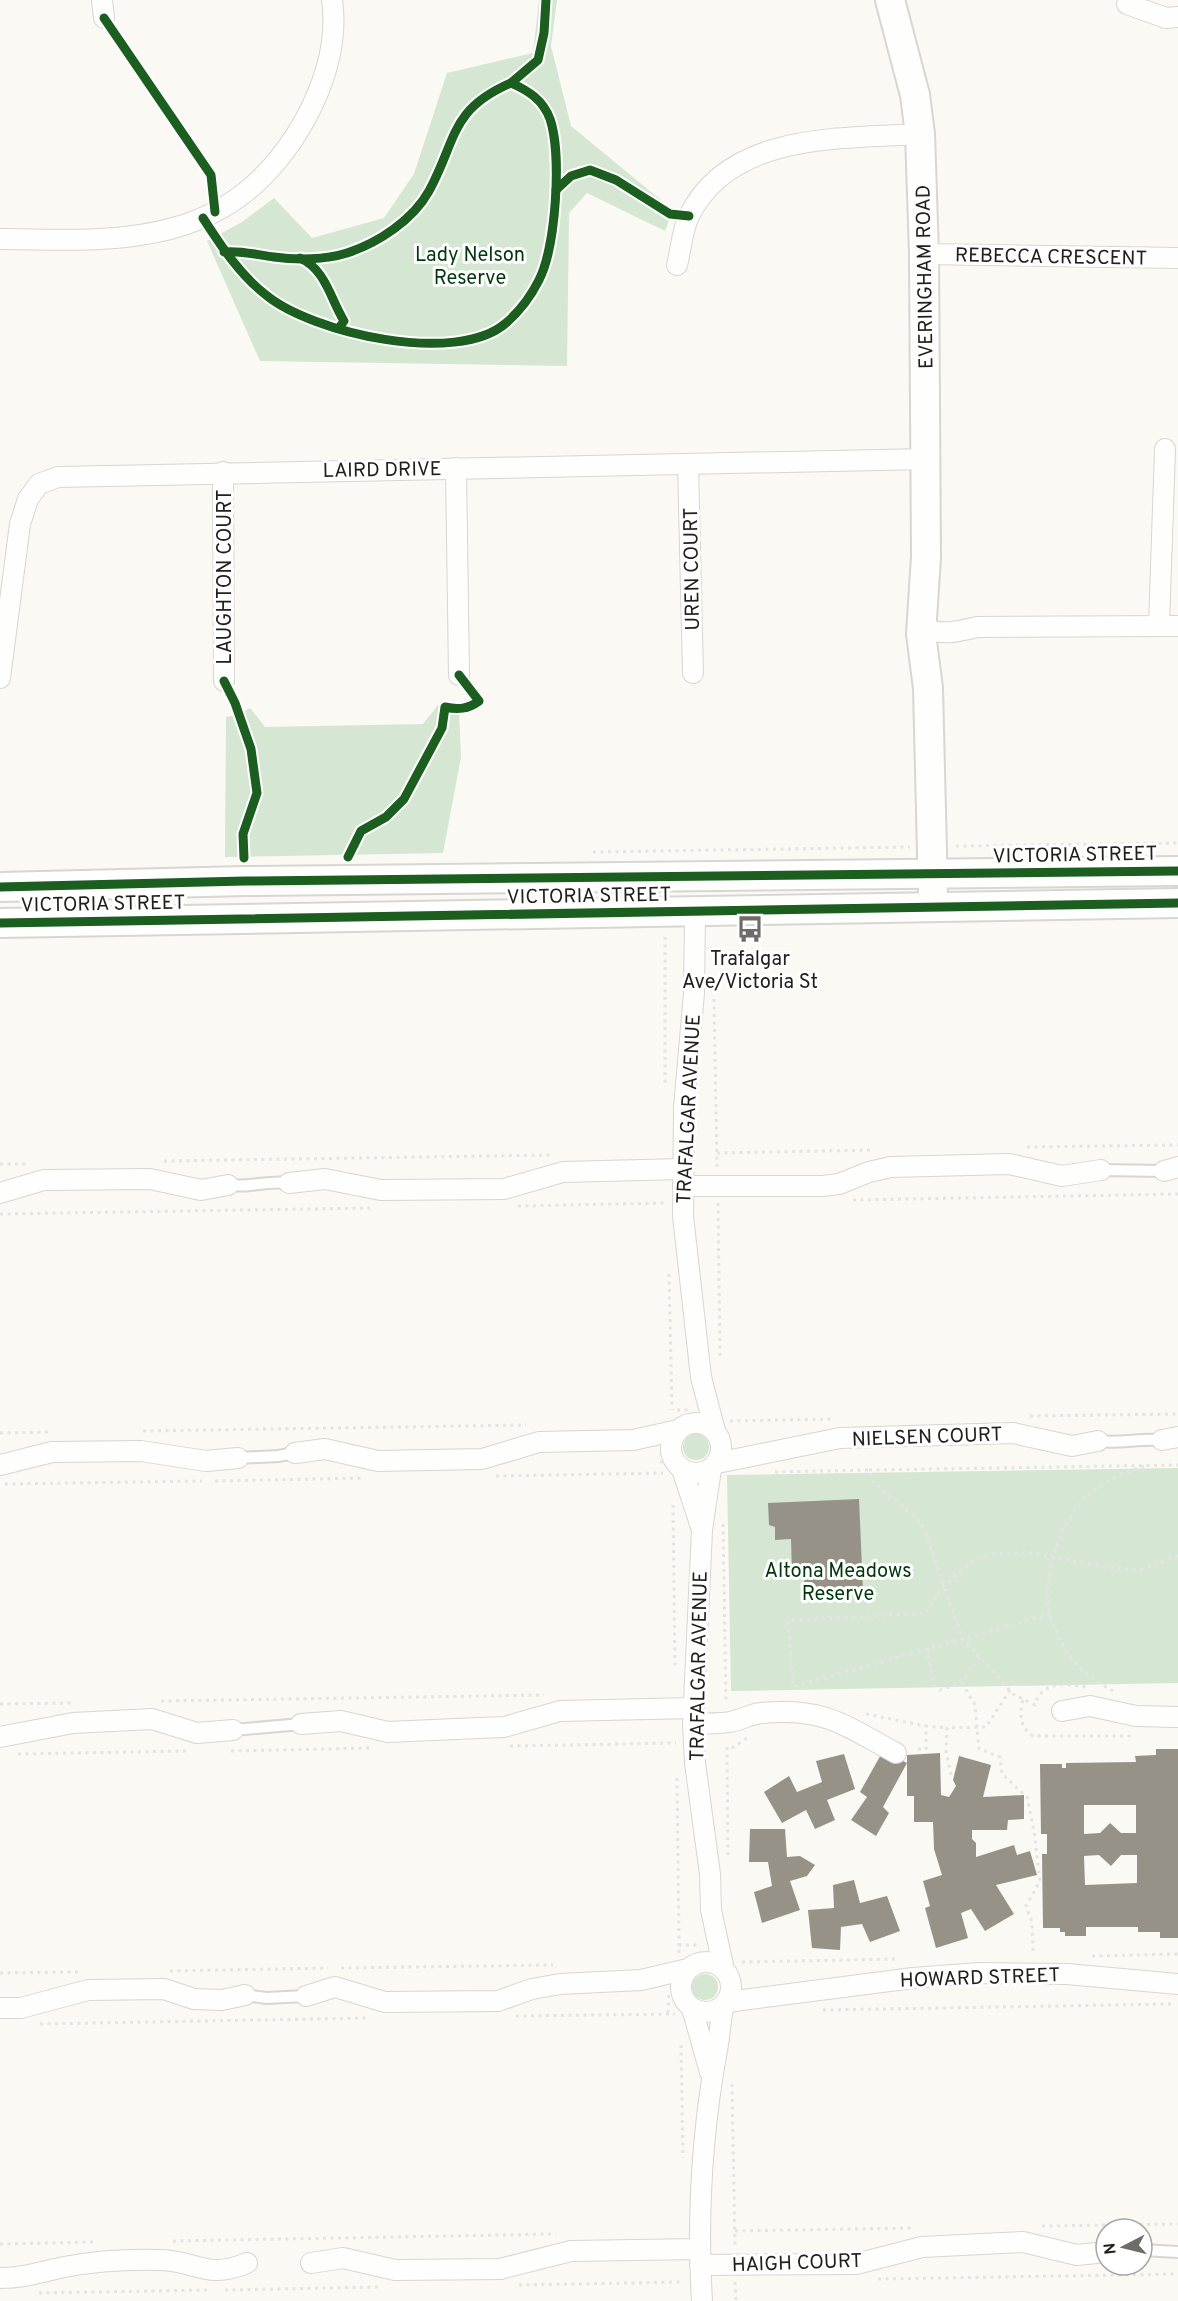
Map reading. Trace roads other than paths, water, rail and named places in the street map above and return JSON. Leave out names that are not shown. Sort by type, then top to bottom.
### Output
[{"type":"street","points":[[0,239],[110,240],[163,233],[203,218],[253,186],[293,140],[318,96],[332,48],[334,15],[332,0]]},
{"type":"street","name":"EVERINGHAM ROAD","points":[[890,0],[915,95],[920,134],[924,254],[926,557],[931,627],[928,688],[933,908]]},
{"type":"street","points":[[1126,4],[1166,18],[1178,18]]},
{"type":"street","points":[[677,265],[689,216],[712,181],[755,154],[811,141],[920,134]]},
{"type":"street","name":"REBECCA CRESCENT","points":[[924,254],[1178,258]]},
{"type":"street","points":[[931,627],[954,621],[977,627],[1168,626],[1165,450]]},
{"type":"street","name":"LAIRD DRIVE","points":[[0,678],[20,524],[28,499],[39,484],[58,477],[926,459]]},
{"type":"street","name":"UREN COURT","points":[[688,464],[693,673]]},
{"type":"street","points":[[456,468],[459,675]]},
{"type":"street","name":"LAUGHTON COURT","points":[[223,472],[224,681]]},
{"type":"street","name":"VICTORIA STREET","points":[[0,887],[695,875],[931,861],[1178,871]]},
{"type":"street","name":"TRAFALGAR AVENUE","points":[[695,875],[695,972],[677,1175],[701,1377],[717,1434]]},
{"type":"street","name":"VICTORIA STREET","points":[[0,922],[1178,903]]},
{"type":"street","points":[[289,1183],[325,1179],[371,1190],[504,1189],[562,1172],[677,1175],[822,1186],[839,1184],[869,1172],[891,1167],[1009,1164],[1062,1176],[1101,1170]]},
{"type":"street","points":[[0,1193],[44,1180],[150,1179],[201,1190],[228,1185]]},
{"type":"street","name":"TRAFALGAR AVENUE","points":[[682,1428],[693,1410],[701,1377]]},
{"type":"street","points":[[295,1453],[325,1449],[378,1461],[472,1460],[490,1458],[539,1442],[633,1440],[701,1423],[732,1446],[761,1463]]},
{"type":"street","points":[[674,1468],[671,1446],[682,1428]]},
{"type":"street","name":"NIELSEN COURT","points":[[714,1466],[761,1463],[840,1438],[1012,1433],[1071,1446],[1098,1442]]},
{"type":"street","points":[[633,1440],[652,1446],[674,1468],[697,1474],[714,1466],[722,1450],[717,1434]]},
{"type":"street","points":[[0,1465],[51,1452],[141,1451],[206,1461],[238,1458]]},
{"type":"street","name":"TRAFALGAR AVENUE","points":[[714,1466],[702,1530],[687,1714],[710,1874],[711,1910],[731,1987],[725,2003]]},
{"type":"street","name":"TRAFALGAR AVENUE","points":[[674,1468],[690,1495],[702,1530]]},
{"type":"street","points":[[1062,1710],[1090,1706],[1136,1716],[1178,1717]]},
{"type":"street","points":[[301,1724],[341,1721],[388,1732],[504,1727],[560,1711],[687,1714],[726,1723],[759,1713],[804,1712],[823,1715],[896,1753]]},
{"type":"street","points":[[0,1737],[73,1723],[152,1719],[197,1733],[232,1730]]},
{"type":"street","name":"TRAFALGAR AVENUE","points":[[683,1990],[703,1945],[711,1910]]},
{"type":"street","name":"HOWARD STREET","points":[[782,1993],[755,1986],[711,1962],[683,1990],[708,2012],[725,2003],[782,1993],[979,1973],[1067,1974],[1178,1984]]},
{"type":"street","points":[[306,1996],[335,1987],[385,2002],[498,2001],[532,1989],[560,1984],[640,1980],[683,1990],[711,2081]]},
{"type":"street","points":[[0,2008],[21,2008],[88,1990],[164,1989],[194,1999],[222,2000],[245,1995]]},
{"type":"street","points":[[702,2301],[700,2257],[703,2170],[711,2081],[725,2003]]},
{"type":"street","name":"HAIGH COURT","points":[[310,2263],[343,2258],[395,2270],[500,2269],[571,2251],[700,2257],[735,2265],[855,2264],[922,2247],[1023,2242],[1077,2255],[1094,2253]]},
{"type":"street","points":[[0,2278],[22,2278],[65,2267],[115,2260],[165,2260],[211,2271],[232,2270],[247,2263]]},
{"type":"lane","points":[[1101,1170],[1171,1169]]},
{"type":"lane","points":[[228,1185],[245,1187],[276,1181],[289,1183]]},
{"type":"lane","points":[[1098,1442],[1112,1443],[1142,1438],[1170,1439]]},
{"type":"lane","points":[[238,1458],[295,1453]]},
{"type":"lane","points":[[232,1730],[301,1724]]},
{"type":"lane","points":[[245,1995],[266,1998],[306,1996]]},
{"type":"lane","points":[[1154,2251],[1178,2252]]},
{"type":"place","name":"Trafalgar Ave/Victoria St","points":[[750,929]]},
{"type":"park label","name":"Lady Nelson Reserve","points":[[470,266]]},
{"type":"park label","name":"Altona Meadows Reserve","points":[[838,1582]]}]
